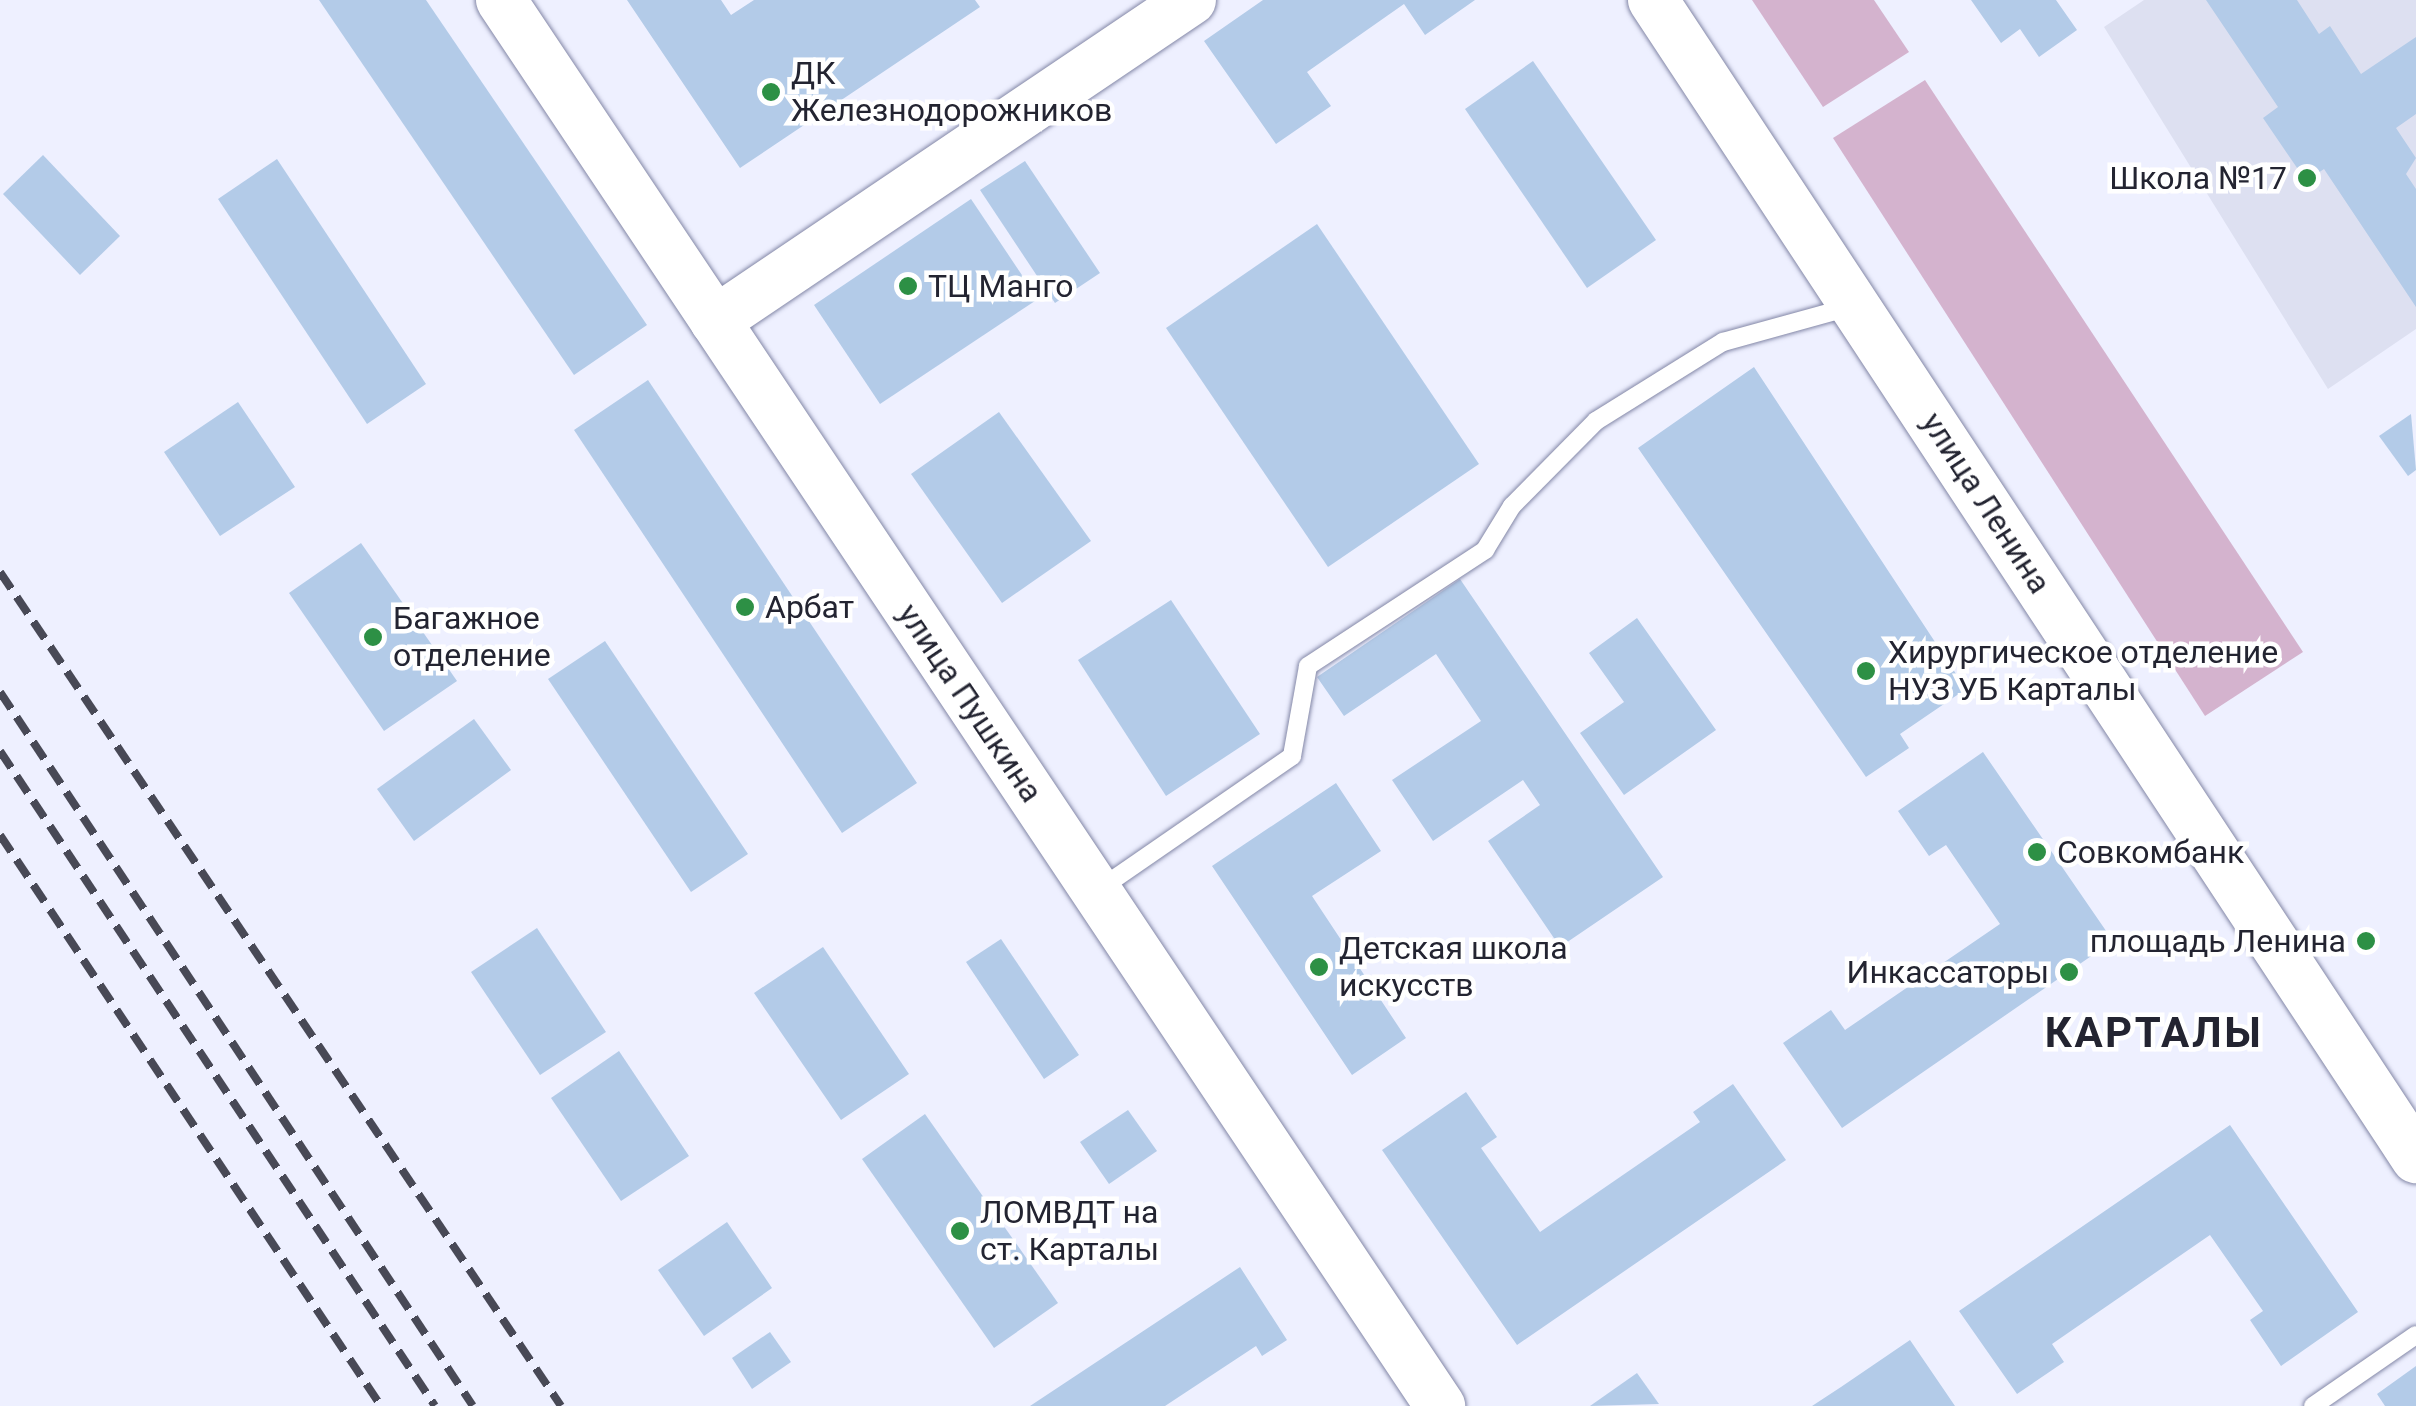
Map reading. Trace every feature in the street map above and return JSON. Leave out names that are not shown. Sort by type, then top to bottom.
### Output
[{"type":"street","name":"улица Пушкина","points":[[501,0],[1440,1406]]},
{"type":"street","points":[[715,321],[1191,0]]},
{"type":"street","name":"улица Ленина","points":[[1653,0],[2414,1151]]},
{"type":"lane","points":[[1096,892],[1292,756],[1308,666],[1486,550],[1512,506],[1596,421],[1723,342],[1856,305]]},
{"type":"lane","points":[[2313,1406],[2416,1334]]},
{"type":"shaded area","points":[[1752,0],[1874,0],[1909,52],[1823,107]]},
{"type":"shaded area","name":"Школа №17","points":[[2144,0],[2416,0],[2416,329],[2328,389],[2104,27]]},
{"type":"shaded area","points":[[1925,80],[2303,652],[2205,716],[1833,138]]},
{"type":"building","points":[[319,0],[426,0],[647,325],[574,375]]},
{"type":"building","name":"ДК Железнодорожников","points":[[627,0],[721,0],[731,15],[754,0],[975,0],[980,7],[740,168]]},
{"type":"building","points":[[1263,0],[1475,0],[1425,35],[1404,4],[1307,72],[1331,106],[1276,144],[1204,41]]},
{"type":"building","points":[[1971,0],[2056,0],[2077,30],[2039,57],[2020,29],[2001,43]]},
{"type":"building","points":[[2206,0],[2297,0],[2319,34],[2330,26],[2361,74],[2416,37],[2416,114],[2396,128],[2416,158],[2406,174],[2416,189],[2416,307],[2324,169],[2306,181],[2263,118],[2278,107]]},
{"type":"building","points":[[1533,61],[1656,240],[1587,288],[1465,109]]},
{"type":"building","points":[[43,155],[120,236],[80,275],[3,194]]},
{"type":"building","points":[[277,159],[426,384],[367,424],[218,199]]},
{"type":"building","points":[[1025,161],[1100,273],[1055,303],[980,190]]},
{"type":"building","points":[[971,199],[1038,299],[880,404],[814,305]]},
{"type":"building","points":[[1317,224],[1479,464],[1328,567],[1166,328]]},
{"type":"building","points":[[1754,367],[1966,689],[1900,734],[1909,748],[1866,777],[1638,448]]},
{"type":"building","name":"Арбат","points":[[648,380],[917,783],[842,833],[574,430]]},
{"type":"building","points":[[238,402],[295,487],[220,536],[164,452]]},
{"type":"building","points":[[999,412],[1091,541],[1002,603],[911,474]]},
{"type":"building","points":[[2411,414],[2416,470],[2408,476],[2379,436]]},
{"type":"building","name":"Багажное отделение","points":[[361,543],[457,681],[384,731],[289,593]]},
{"type":"building","points":[[1460,579],[1663,877],[1560,947],[1488,841],[1540,805],[1523,780],[1433,841],[1392,780],[1481,721],[1436,654],[1344,716],[1317,677]]},
{"type":"building","points":[[1171,600],[1260,734],[1166,796],[1078,660]]},
{"type":"building","points":[[1637,618],[1716,730],[1624,795],[1580,733],[1624,702],[1589,653]]},
{"type":"building","points":[[605,641],[748,854],[691,892],[548,679]]},
{"type":"building","points":[[474,719],[511,770],[414,841],[377,789]]},
{"type":"building","points":[[1983,752],[2113,941],[1842,1128],[1783,1043],[1831,1010],[1845,1030],[2000,924],[1946,845],[1929,856],[1898,811]]},
{"type":"building","name":"Детская школа искусств","points":[[1336,783],[1381,851],[1312,896],[1406,1038],[1352,1075],[1212,866]]},
{"type":"building","points":[[537,928],[606,1032],[540,1075],[471,972]]},
{"type":"building","points":[[1001,939],[1079,1055],[1044,1079],[966,962]]},
{"type":"building","points":[[823,947],[909,1074],[841,1120],[754,993]]},
{"type":"building","points":[[619,1051],[689,1156],[621,1201],[551,1098]]},
{"type":"building","points":[[1733,1084],[1786,1160],[1517,1345],[1382,1150],[1466,1092],[1497,1137],[1481,1148],[1540,1232],[1700,1122],[1693,1112]]},
{"type":"building","points":[[1128,1110],[1157,1151],[1109,1184],[1080,1142]]},
{"type":"building","name":"ЛОМВДТ на ст. Карталы","points":[[925,1114],[1058,1303],[994,1348],[862,1159]]},
{"type":"building","points":[[2230,1125],[2358,1312],[2281,1366],[2250,1320],[2263,1311],[2210,1235],[2052,1344],[2064,1362],[2017,1394],[1959,1311]]},
{"type":"building","points":[[727,1222],[772,1288],[704,1336],[658,1270]]},
{"type":"building","points":[[1240,1267],[1287,1340],[1262,1356],[1256,1346],[1165,1406],[1030,1406]]},
{"type":"building","points":[[770,1332],[791,1362],[752,1389],[732,1358]]},
{"type":"building","points":[[1910,1340],[1955,1406],[1812,1406],[1841,1387]]},
{"type":"building","points":[[2416,1366],[2416,1406],[2385,1406],[2377,1394]]},
{"type":"building","points":[[1637,1373],[1659,1404],[1590,1406]]},
{"type":"railway","points":[[0,572],[561,1406]]},
{"type":"railway","points":[[0,692],[473,1406]]},
{"type":"railway","points":[[0,751],[435,1406]]},
{"type":"railway","points":[[0,835],[381,1406]]},
{"type":"place","name":"ДК Железнодорожников","points":[[771,92]]},
{"type":"place","name":"Школа №17","points":[[2307,178]]},
{"type":"place","name":"ТЦ Манго","points":[[908,286]]},
{"type":"place","name":"Арбат","points":[[745,607]]},
{"type":"place","name":"Багажное отделение","points":[[373,637]]},
{"type":"place","name":"Хирургическое отделение НУЗ УБ Карталы","points":[[1866,671]]},
{"type":"place","name":"Совкомбанк","points":[[2037,852]]},
{"type":"place","name":"площадь Ленина","points":[[2366,941]]},
{"type":"place","name":"Детская школа искусств","points":[[1319,967]]},
{"type":"place","name":"Инкассаторы","points":[[2069,972]]},
{"type":"place","name":"ЛОМВДТ на ст. Карталы","points":[[960,1231]]},
{"type":"district","name":"КАРТАЛЫ","points":[[2154,1033]]}]
